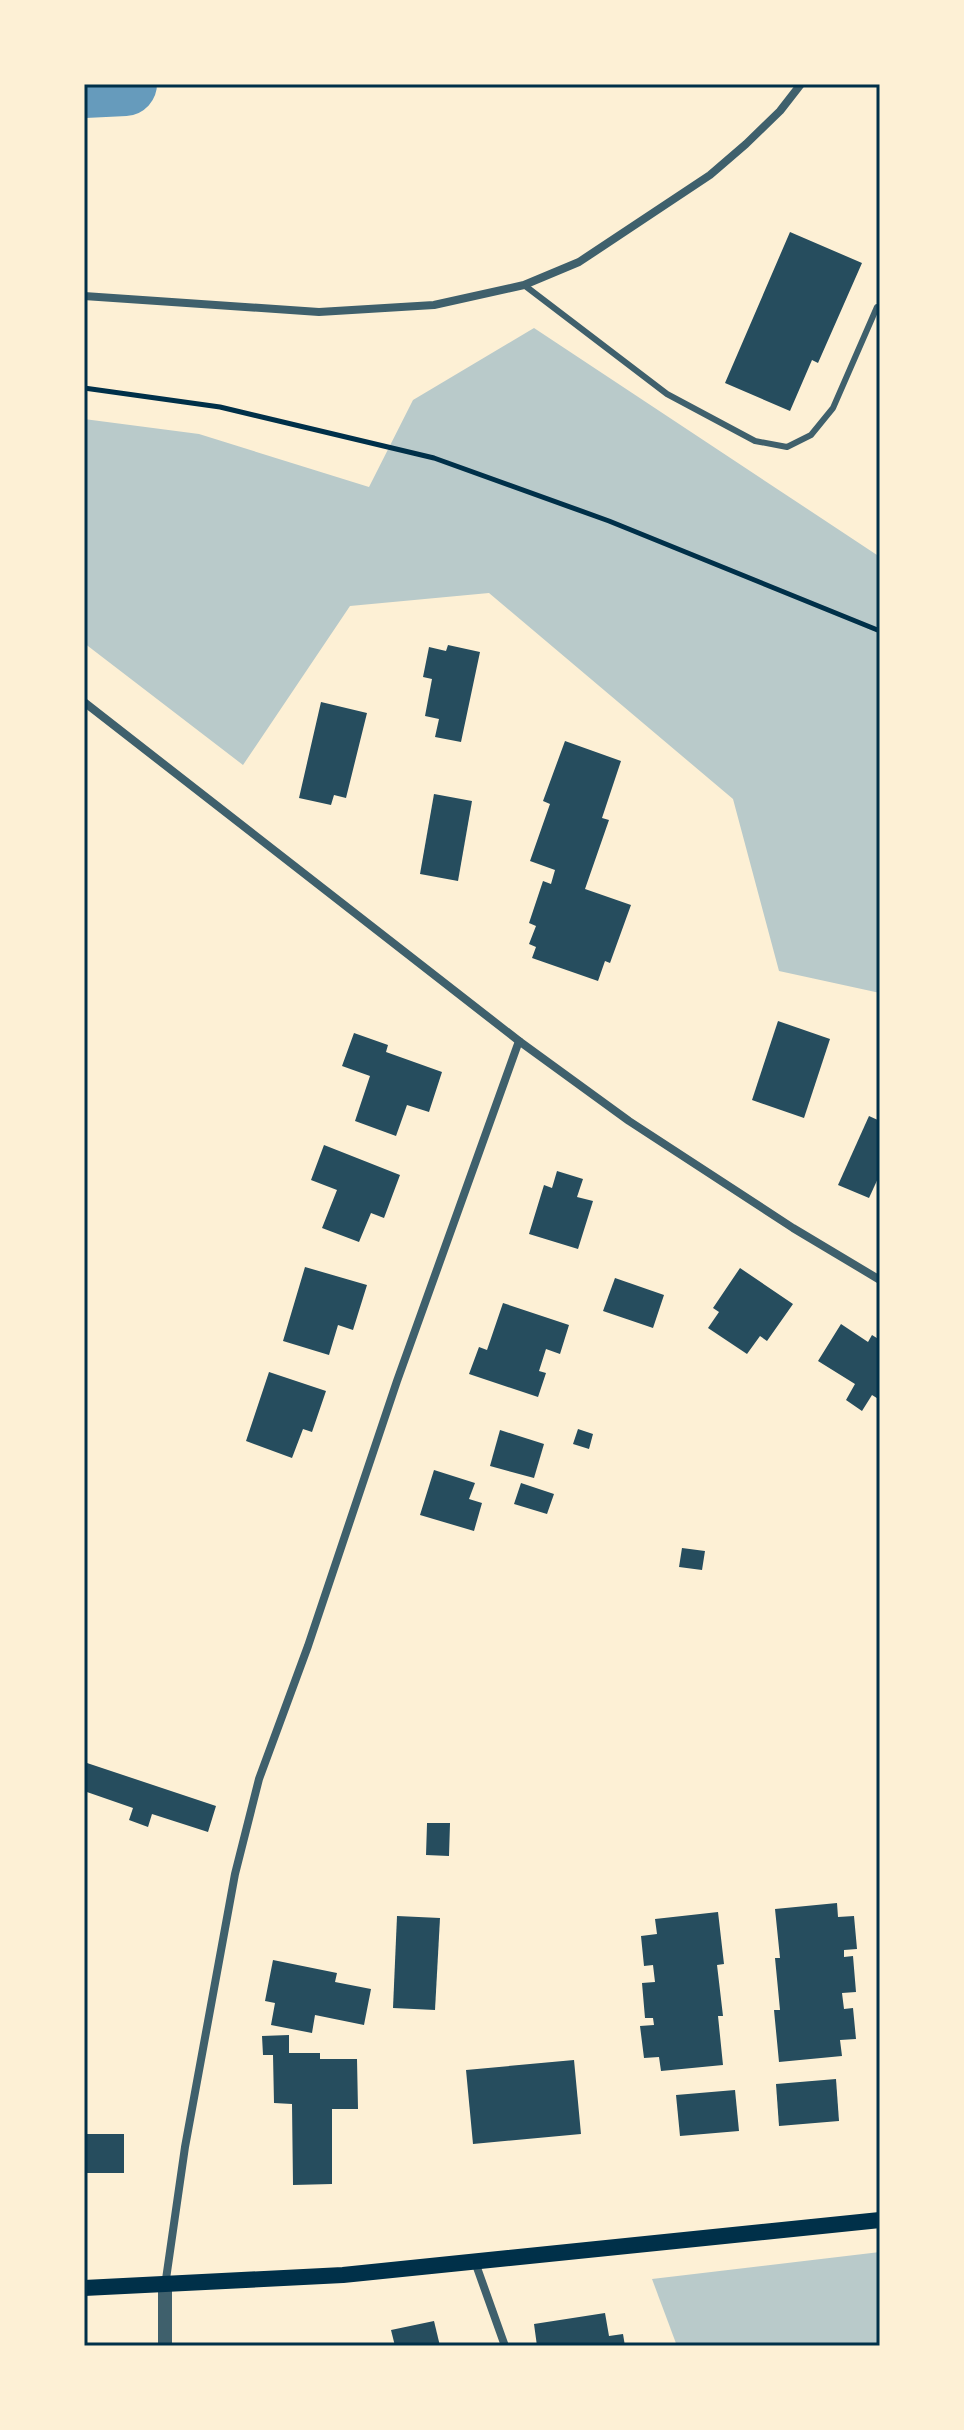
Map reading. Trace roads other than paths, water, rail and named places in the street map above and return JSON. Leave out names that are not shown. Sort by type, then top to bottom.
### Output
[{"type":"main road","points":[[84,2288],[343,2275],[880,2220]]},
{"type":"street","points":[[84,296],[319,312],[434,305],[524,285],[579,262],[710,175],[780,111],[801,84]]},
{"type":"street","points":[[84,702],[519,1041],[629,1121],[793,1228],[880,1280]]},
{"type":"street","points":[[165,2346],[165,2286],[185,2147],[235,1874],[259,1779],[519,1041]]},
{"type":"street","points":[[475,2262],[505,2346]]},
{"type":"lane","points":[[524,285],[667,394],[755,441],[787,447],[811,435],[833,408],[877,307]]},
{"type":"waterway","points":[[84,86],[125,84]]}]
